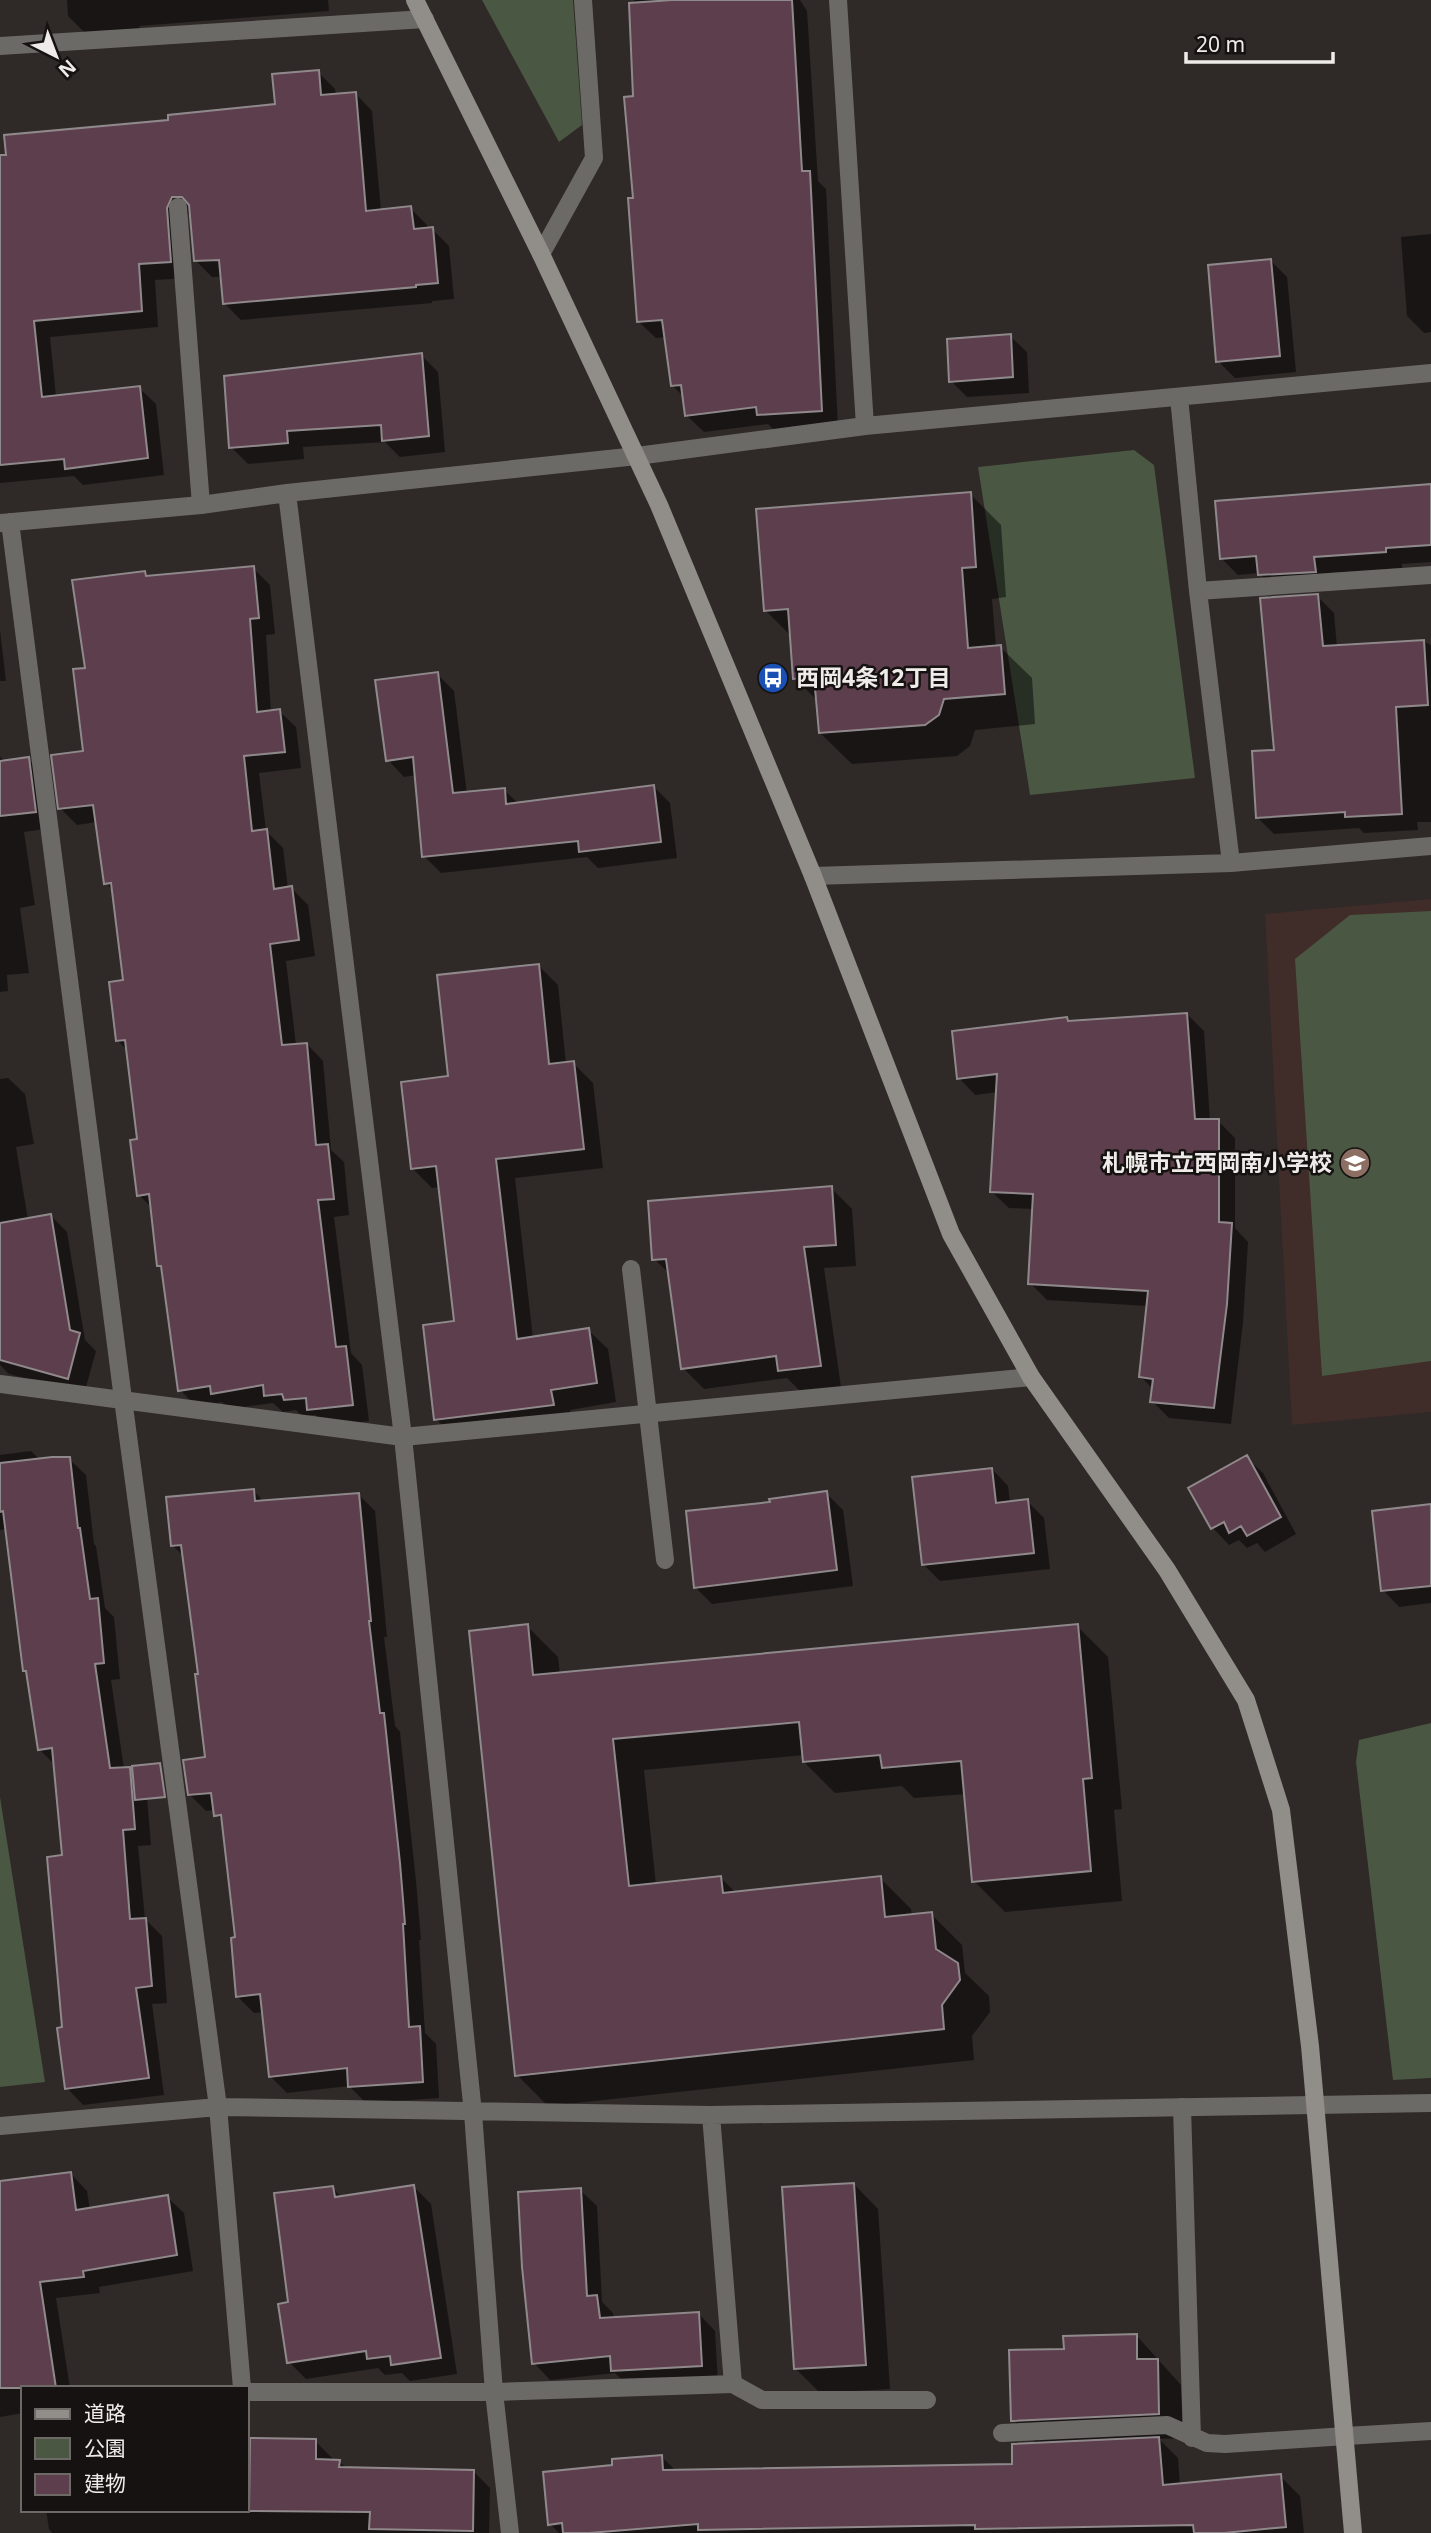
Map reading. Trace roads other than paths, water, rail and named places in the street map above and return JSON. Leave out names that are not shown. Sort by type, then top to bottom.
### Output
[{"type":"street","points":[[415,0],[541,254],[637,456],[813,876],[951,1234],[1031,1377],[1167,1570],[1246,1700],[1281,1810],[1310,2046],[1353,2533]]},
{"type":"street","points":[[541,254],[594,158],[583,0]]},
{"type":"street","points":[[838,0],[865,426]]},
{"type":"street","points":[[0,46],[425,19]]},
{"type":"street","points":[[178,207],[201,505]]},
{"type":"street","points":[[242,2386],[218,2107],[5,523],[201,505],[287,493],[637,456],[865,426],[1431,373]]},
{"type":"street","points":[[1179,397],[1198,591],[1231,863]]},
{"type":"street","points":[[287,493],[403,1437],[473,2113],[494,2392],[510,2533]]},
{"type":"street","points":[[1198,591],[1431,575]]},
{"type":"street","points":[[813,876],[1231,863],[1431,846]]},
{"type":"street","points":[[631,1269],[665,1560]]},
{"type":"street","points":[[0,1384],[403,1437],[1031,1377]]},
{"type":"street","points":[[0,2126],[218,2107],[711,2115],[1431,2103]]},
{"type":"street","points":[[1182,2107],[1192,2438]]},
{"type":"street","points":[[711,2115],[733,2384]]},
{"type":"street","points":[[248,2392],[494,2392],[733,2384],[762,2399],[928,2400]]},
{"type":"street","points":[[1002,2433],[1167,2425],[1179,2428],[1192,2438],[1207,2443],[1225,2444],[1431,2431]]},
{"type":"place","name":"西岡4条12丁目","points":[[773,678]]},
{"type":"place","name":"札幌市立西岡南小学校","points":[[1355,1163]]}]
